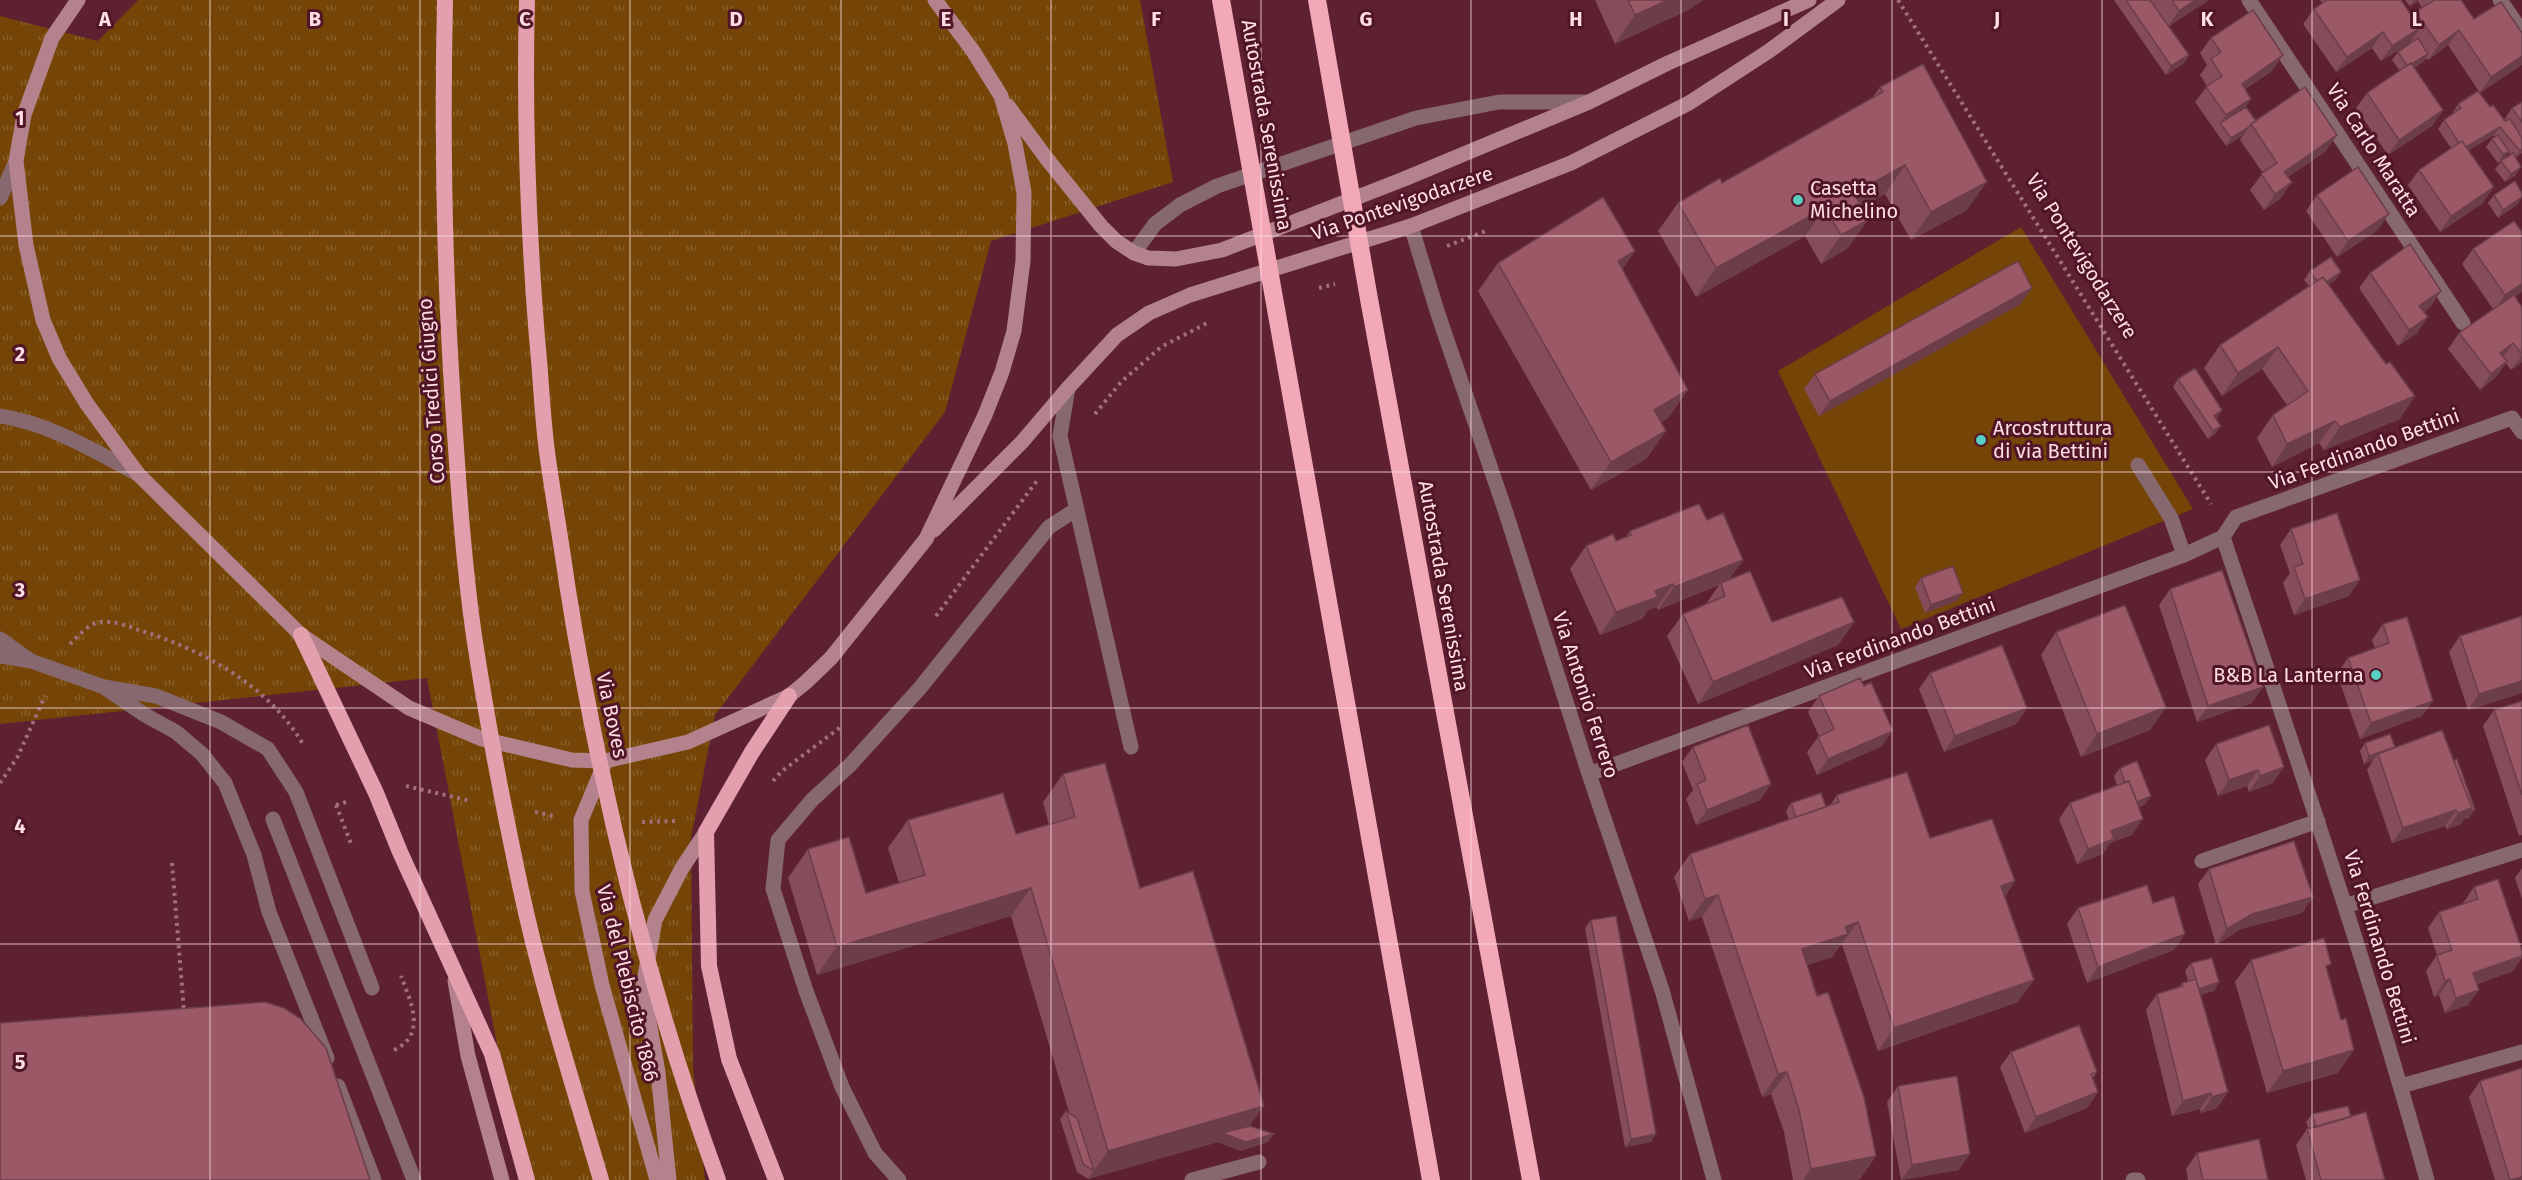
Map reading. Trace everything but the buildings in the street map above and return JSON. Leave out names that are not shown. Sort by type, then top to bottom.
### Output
[{"type":"highway","name":"Corso Tredici Giugno","points":[[445,0],[442,105],[445,284],[457,473],[474,633],[498,777],[522,894],[556,1027],[601,1180]]},
{"type":"highway","name":"Via Boves","points":[[527,0],[530,246],[547,450],[582,674],[620,856],[639,931],[674,1049],[718,1180]]},
{"type":"highway","name":"Autostrada Serenissima","points":[[1221,0],[1431,1180]]},
{"type":"highway","name":"Autostrada Serenissima","points":[[1317,0],[1369,299],[1531,1180]]},
{"type":"highway","points":[[301,635],[492,1054],[528,1180]]},
{"type":"highway","points":[[776,1180],[729,1059],[709,966],[706,832],[752,752],[789,696]]},
{"type":"main road","points":[[78,0],[52,38],[24,115],[16,161],[26,245],[43,320],[59,358],[87,404],[138,474],[301,635],[409,708],[482,740],[572,760],[605,761],[688,741],[789,696],[831,658],[926,539],[985,415],[1014,331],[1023,261],[1024,192],[1015,144],[1001,96],[973,51],[935,0]]},
{"type":"main road","name":"Via Pontevigodarzere","points":[[1001,96],[1047,159],[1101,226],[1116,241],[1134,253],[1148,258],[1176,259],[1222,250],[1589,102],[1668,63],[1809,0]]},
{"type":"main road","name":"Via Pontevigodarzere","points":[[926,539],[1022,442],[1117,335],[1149,313],[1190,295],[1411,226],[1571,162],[1689,103],[1769,51],[1838,0]]},
{"type":"main road","name":"Via del Plebiscito 1866","points":[[605,761],[582,820],[582,891],[602,985],[657,1180]]},
{"type":"main road","points":[[669,1180],[658,1072],[644,987],[656,920],[682,868],[706,832]]},
{"type":"main road","points":[[451,963],[468,1056],[502,1180]]},
{"type":"street","name":"Via Carlo Maratta","points":[[2249,0],[2463,323]]},
{"type":"street","points":[[2500,0],[2522,32]]},
{"type":"street","points":[[1134,253],[1155,224],[1180,205],[1217,186],[1416,118],[1499,102],[1589,102]]},
{"type":"street","points":[[0,198],[16,161]]},
{"type":"street","name":"Via Antonio Ferrero","points":[[1411,226],[1589,774],[1662,990],[1714,1180]]},
{"type":"street","points":[[1068,388],[1060,436],[1131,747]]},
{"type":"street","points":[[0,416],[24,420],[65,435],[138,474]]},
{"type":"street","name":"Via Ferdinando Bettini","points":[[1589,774],[2184,555],[2223,537],[2236,517],[2512,418],[2522,432]]},
{"type":"street","points":[[2138,465],[2171,518],[2184,555]]},
{"type":"street","points":[[899,1180],[875,1153],[842,1087],[806,990],[773,889],[778,840],[812,800],[850,765],[920,688],[1049,527],[1077,509]]},
{"type":"street","name":"Via Ferdinando Bettini","points":[[2223,537],[2345,906],[2401,1086],[2427,1180]]},
{"type":"street","points":[[0,639],[31,661]]},
{"type":"street","points":[[0,656],[31,661],[104,687],[156,696],[221,722],[268,749],[296,792],[372,988]]},
{"type":"street","points":[[104,687],[145,716],[176,732],[202,754],[225,783],[254,855],[269,912],[374,1180]]},
{"type":"street","points":[[273,819],[414,1180]]},
{"type":"street","points":[[2202,861],[2318,821]]},
{"type":"street","points":[[2345,906],[2522,850]]},
{"type":"street","points":[[2401,1086],[2522,1052]]},
{"type":"street","points":[[1192,1180],[1259,1162]]},
{"type":"street","points":[[2133,1180],[2138,1180]]},
{"type":"path","name":"Via Pontevigodarzere","points":[[1898,0],[2209,501],[2223,537]]},
{"type":"path","points":[[929,626],[1040,478]]},
{"type":"path","points":[[66,648],[97,622],[113,622],[166,640],[210,659],[256,690],[296,732],[308,752]]},
{"type":"path","points":[[0,783],[17,758],[47,691]]},
{"type":"path","points":[[767,788],[782,771],[833,735],[849,719]]},
{"type":"path","points":[[332,797],[336,805]]},
{"type":"path","points":[[172,863],[184,1020]]},
{"type":"green space","points":[[138,0],[1140,0],[1173,182],[991,241],[945,412],[715,715],[691,838],[693,1068],[705,1180],[523,1180],[427,678],[0,724],[0,16],[98,41]]},
{"type":"green space","name":"Arcostruttura di via Bettini","points":[[2021,227],[2193,509],[1901,629],[1778,371]]},
{"type":"place","name":"Casetta Michelino","points":[[1798,200]]},
{"type":"place","name":"Arcostruttura di via Bettini","points":[[1981,440]]},
{"type":"place","name":"B&B La Lanterna","points":[[2376,675]]}]
